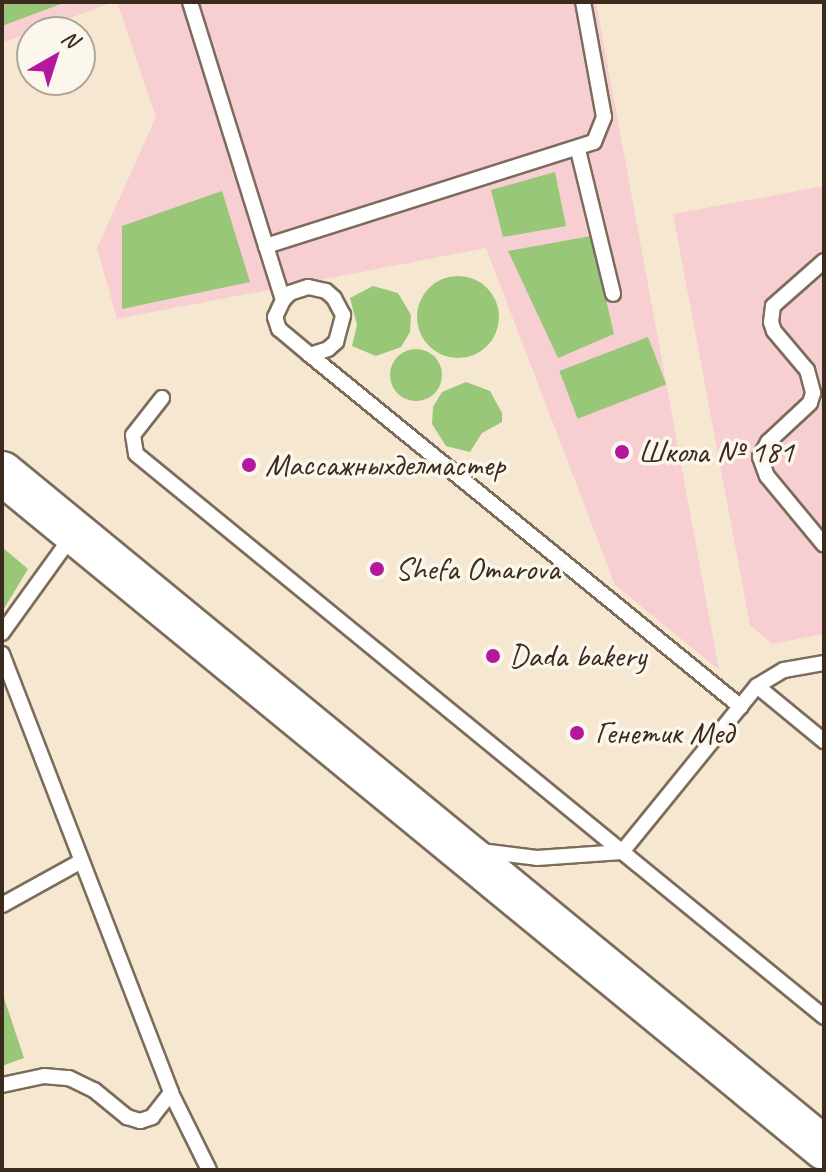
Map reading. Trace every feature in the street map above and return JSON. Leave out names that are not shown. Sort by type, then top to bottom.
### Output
[{"type":"main road","points":[[2,473],[824,1148]]},
{"type":"lane","points":[[190,2],[283,300]]},
{"type":"lane","points":[[266,246],[578,150],[594,142],[604,117],[583,2]]},
{"type":"lane","points":[[578,150],[613,294]]},
{"type":"lane","points":[[824,261],[773,306],[771,322],[774,331],[807,370],[813,393],[800,415],[768,442],[760,457],[767,476],[824,545]]},
{"type":"lane","points":[[310,355],[328,349],[341,334],[340,306],[330,294],[318,288],[299,289],[283,300],[275,317],[276,324],[310,355],[741,707]]},
{"type":"lane","points":[[162,398],[133,435],[136,454],[824,1017]]},
{"type":"lane","points":[[2,633],[74,533]]},
{"type":"lane","points":[[2,654],[171,1093],[209,1170]]},
{"type":"lane","points":[[457,848],[537,858],[622,852],[757,686],[784,670],[824,663]]},
{"type":"lane","points":[[757,686],[824,741]]},
{"type":"lane","points":[[2,905],[80,862]]},
{"type":"lane","points":[[2,1085],[44,1076],[69,1078],[94,1090],[127,1117],[140,1121],[152,1117],[171,1093]]},
{"type":"shaded area","points":[[2,2],[114,2],[76,16],[16,16],[16,38],[2,43]]},
{"type":"shaded area","name":"Школа № 181","points":[[117,2],[596,2],[719,670],[615,585],[486,248],[117,319],[97,248],[156,117]]},
{"type":"shaded area","points":[[824,186],[824,634],[772,644],[750,625],[673,214]]},
{"type":"green space","points":[[2,2],[66,2],[29,16],[16,16],[16,21],[2,26]]},
{"type":"green space","points":[[555,172],[566,226],[503,237],[491,190]]},
{"type":"green space","points":[[222,191],[250,282],[122,309],[122,226]]},
{"type":"green space","points":[[591,236],[614,334],[558,358],[508,251]]},
{"type":"green space","points":[[458,276],[474,280],[487,288],[495,301],[499,317],[495,333],[487,346],[474,354],[458,358],[442,354],[429,346],[421,333],[417,317],[421,301],[429,288],[442,280]]},
{"type":"green space","points":[[373,286],[398,293],[411,315],[410,332],[401,347],[376,356],[352,346],[357,325],[350,298]]},
{"type":"green space","points":[[648,337],[666,385],[578,419],[559,371]]},
{"type":"green space","points":[[416,349],[434,357],[442,375],[434,393],[416,401],[398,393],[390,375],[398,357]]},
{"type":"green space","points":[[466,382],[490,391],[502,413],[502,422],[482,433],[470,452],[446,446],[432,424],[433,407],[442,392]]},
{"type":"green space","points":[[2,547],[28,569],[2,612]]},
{"type":"green space","points":[[2,999],[24,1058],[2,1066]]},
{"type":"place","name":"Школа № 181","points":[[622,452]]},
{"type":"place","name":"Массажныхделмастер","points":[[249,465]]},
{"type":"place","name":"Shefa Omarova","points":[[377,569]]},
{"type":"place","name":"Dada bakery","points":[[493,656]]},
{"type":"place","name":"Генетик Мед","points":[[577,733]]}]
